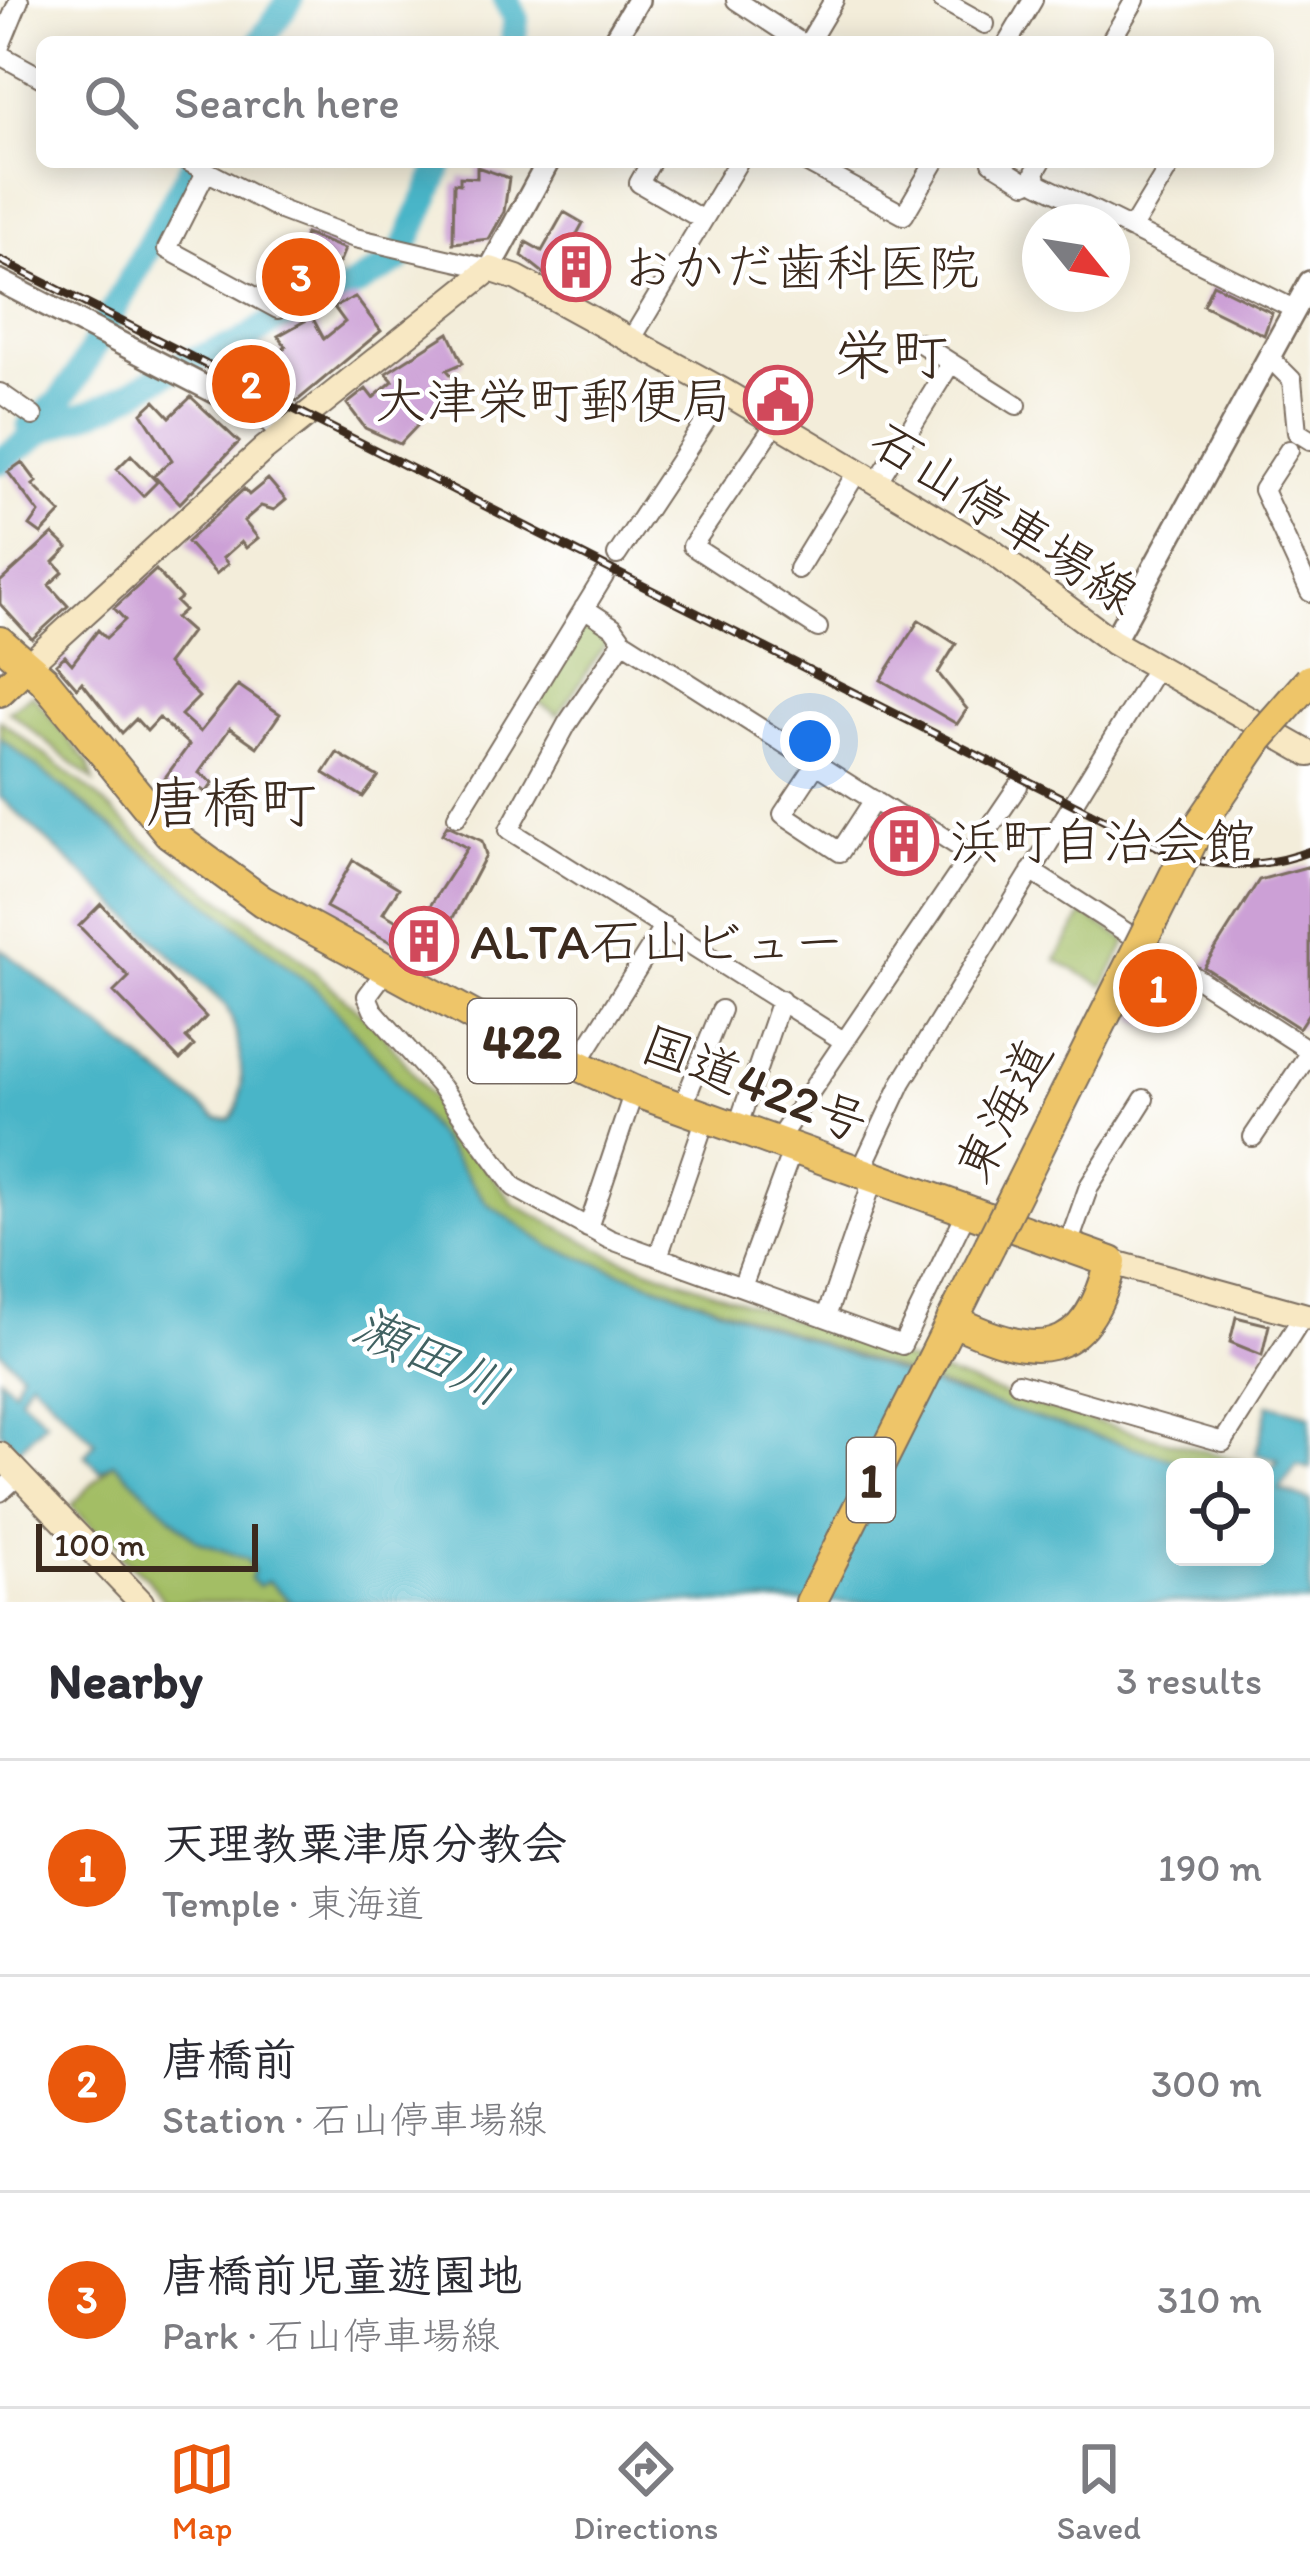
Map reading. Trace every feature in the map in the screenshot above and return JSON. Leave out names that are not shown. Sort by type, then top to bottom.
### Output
[{"type":"highway","name":"国道422号","points":[[0,642],[12,680],[188,850],[262,901],[386,969],[634,1091],[967,1211],[995,1234],[1111,1262]]},
{"type":"highway","name":"東海道","points":[[811,1602],[1201,823],[1259,738],[1310,678]]},
{"type":"highway","points":[[952,1320],[1008,1344],[1053,1347],[1079,1332],[1111,1262]]},
{"type":"main road","name":"石山停車場線","points":[[490,269],[518,278],[725,392],[990,550],[1113,642],[1310,754]]},
{"type":"main road","points":[[12,680],[283,432],[490,269]]},
{"type":"main road","points":[[1111,1262],[1308,1312]]},
{"type":"main road","points":[[0,1455],[10,1483],[141,1602]]},
{"type":"street","points":[[19,0],[0,51],[36,74]]},
{"type":"street","points":[[736,0],[794,36]]},
{"type":"street","points":[[808,36],[834,0]]},
{"type":"street","points":[[942,0],[985,24]]},
{"type":"street","points":[[1012,36],[1033,0]]},
{"type":"street","points":[[1114,36],[1135,0]]},
{"type":"street","points":[[617,36],[637,1]]},
{"type":"street","points":[[278,309],[167,249],[198,168],[355,238],[490,269],[545,168]]},
{"type":"street","points":[[648,168],[639,183],[703,220]]},
{"type":"street","points":[[631,340],[734,168]]},
{"type":"street","points":[[817,168],[904,214],[931,168]]},
{"type":"street","points":[[1002,168],[1026,182],[1038,171],[1132,228],[1303,314]]},
{"type":"street","points":[[1132,228],[1168,168]]},
{"type":"street","points":[[0,281],[283,432]]},
{"type":"street","points":[[1113,642],[1270,358],[1303,314],[1310,282]]},
{"type":"street","points":[[920,343],[1017,404]]},
{"type":"street","points":[[1270,358],[1292,380],[1297,432],[1310,440]]},
{"type":"street","points":[[798,569],[950,363]]},
{"type":"street","points":[[617,554],[725,392]]},
{"type":"street","points":[[0,393],[33,416]]},
{"type":"street","points":[[776,423],[692,546],[818,628]]},
{"type":"street","points":[[1289,450],[1263,490],[1310,592]]},
{"type":"street","points":[[457,816],[604,576]]},
{"type":"street","points":[[584,608],[613,627],[623,641],[874,800],[972,855]]},
{"type":"street","points":[[623,641],[545,762],[509,830],[842,1040]]},
{"type":"street","points":[[826,1317],[869,1192],[867,1157],[902,1082],[1157,668]]},
{"type":"street","points":[[995,1234],[1213,804],[1310,678]]},
{"type":"street","points":[[817,763],[783,814],[840,852],[874,800]]},
{"type":"street","points":[[742,1287],[784,1148],[842,1040],[1018,786]]},
{"type":"street","points":[[1031,871],[1310,1052],[1253,1138]]},
{"type":"street","points":[[576,1066],[664,926]]},
{"type":"street","points":[[386,969],[367,996],[374,1010],[441,1087],[514,1187],[588,1228],[902,1345],[967,1211]]},
{"type":"street","points":[[736,1131],[781,1000]]},
{"type":"street","points":[[658,1257],[722,1010]]},
{"type":"street","points":[[588,1228],[634,1091]]},
{"type":"street","points":[[1067,1248],[1089,1186],[1144,1100]]},
{"type":"street","points":[[1018,1383],[1223,1442],[1308,1312]]},
{"type":"green space","points":[[593,621],[605,628],[608,641],[558,715],[532,698],[580,625]]},
{"type":"green space","points":[[32,694],[88,763],[94,781],[9,711]]},
{"type":"green space","points":[[0,720],[91,791],[155,850],[289,949],[380,1030],[514,1204],[616,1257],[1033,1405],[1230,1458],[1166,1459],[1076,1434],[551,1247],[487,1203],[387,1069],[321,993],[0,738]]},
{"type":"green space","points":[[1083,914],[1127,941],[1104,986],[1056,960]]},
{"type":"green space","points":[[114,1462],[197,1541],[247,1559],[258,1586],[268,1581],[292,1602],[164,1602],[147,1577],[121,1557],[120,1543],[105,1540],[71,1506]]},
{"type":"water","name":"瀬田川","points":[[0,738],[321,993],[387,1069],[487,1203],[551,1247],[948,1391],[1168,1458],[1166,1566],[1274,1566],[1274,1466],[1279,1460],[1256,1454],[1269,1404],[1310,1415],[1310,1469],[1297,1465],[1280,1490],[1310,1501],[1310,1602],[292,1602],[268,1581],[258,1586],[250,1579],[253,1571],[247,1559],[197,1541],[114,1462],[100,1471],[85,1455],[95,1442],[30,1379],[20,1397],[46,1421],[18,1450],[0,1431],[0,1377],[14,1390],[21,1372],[0,1351],[0,948],[216,1118],[230,1120],[241,1081],[239,1047],[226,1006],[0,797]]},
{"type":"building","points":[[480,168],[509,178],[504,212],[489,239],[453,243],[454,183],[460,184],[460,177],[477,178]]},
{"type":"building","points":[[564,212],[583,223],[571,245],[592,257],[576,285],[549,270],[546,275],[522,256],[526,242],[542,251]]},
{"type":"building","points":[[305,234],[345,249],[336,266],[299,251]]},
{"type":"building","points":[[1213,284],[1272,313],[1264,335],[1203,305]]},
{"type":"building","points":[[355,297],[381,331],[297,401],[285,395],[267,370],[286,346],[278,336],[312,317],[324,339],[345,322],[334,307]]},
{"type":"building","points":[[449,333],[463,363],[447,370],[465,391],[444,411],[438,404],[400,444],[365,428],[347,404],[366,389],[373,398],[393,381],[386,373]]},
{"type":"building","points":[[191,397],[239,442],[180,503],[154,476],[172,460],[142,413],[155,401],[170,417]]},
{"type":"building","points":[[131,455],[157,482],[143,496],[117,469]]},
{"type":"building","points":[[22,462],[37,482],[33,485],[61,513],[41,534],[30,526],[39,513],[8,472]]},
{"type":"building","points":[[268,479],[286,500],[274,510],[261,506],[244,521],[258,538],[246,548],[241,542],[223,558],[228,564],[216,574],[187,542],[244,489],[249,495]]},
{"type":"building","points":[[53,534],[68,548],[54,562],[63,572],[49,585],[68,606],[32,639],[0,604],[0,582]]},
{"type":"building","points":[[156,570],[181,598],[176,602],[184,610],[175,618],[191,632],[167,664],[199,697],[181,715],[200,732],[238,685],[280,714],[257,747],[230,728],[199,773],[213,783],[206,793],[193,783],[178,804],[158,787],[189,745],[159,718],[147,731],[136,719],[122,733],[82,682],[77,688],[56,664],[65,656],[72,664],[98,630],[106,638],[125,620],[114,608]]},
{"type":"building","points":[[919,620],[956,644],[938,673],[967,709],[957,724],[881,680]]},
{"type":"building","points":[[337,753],[378,777],[363,797],[324,773]]},
{"type":"building","points":[[447,825],[482,841],[486,855],[429,963],[326,907],[353,860],[399,888],[383,913],[414,931],[467,848],[442,834]]},
{"type":"building","points":[[1310,866],[1310,1011],[1299,1028],[1204,967],[1259,880]]},
{"type":"building","points":[[101,904],[206,1017],[186,1038],[194,1046],[180,1060],[114,992],[129,977],[79,926]]},
{"type":"building","points":[[1150,969],[1176,984],[1151,1027],[1134,1018],[1140,1008],[1132,1004]]},
{"type":"building","points":[[1236,1317],[1269,1325],[1262,1355],[1230,1342]]},
{"type":"waterway","points":[[264,36],[290,0]]},
{"type":"waterway","points":[[506,0],[516,18],[514,36]]},
{"type":"waterway","points":[[30,426],[58,403],[78,375],[192,168]]},
{"type":"waterway","points":[[0,461],[44,430],[111,404],[186,362],[239,344],[274,321],[334,297],[399,260],[439,168]]},
{"type":"railway","points":[[0,260],[1168,852],[1239,865],[1310,851]]},
{"type":"place","name":"おかだ歯科医院","points":[[576,267]]},
{"type":"place","name":"唐橋前児童遊園地","points":[[301,277]]},
{"type":"place","name":"唐橋前","points":[[251,384]]},
{"type":"place","name":"大津栄町郵便局","points":[[778,400]]},
{"type":"place","name":"浜町自治会館","points":[[904,841]]},
{"type":"place","name":"ALTA石山ビュー","points":[[424,941]]},
{"type":"place","name":"天理教粟津原分教会","points":[[1158,988]]},
{"type":"district","name":"栄町","points":[[891,354]]},
{"type":"district","name":"唐橋町","points":[[231,802]]}]
